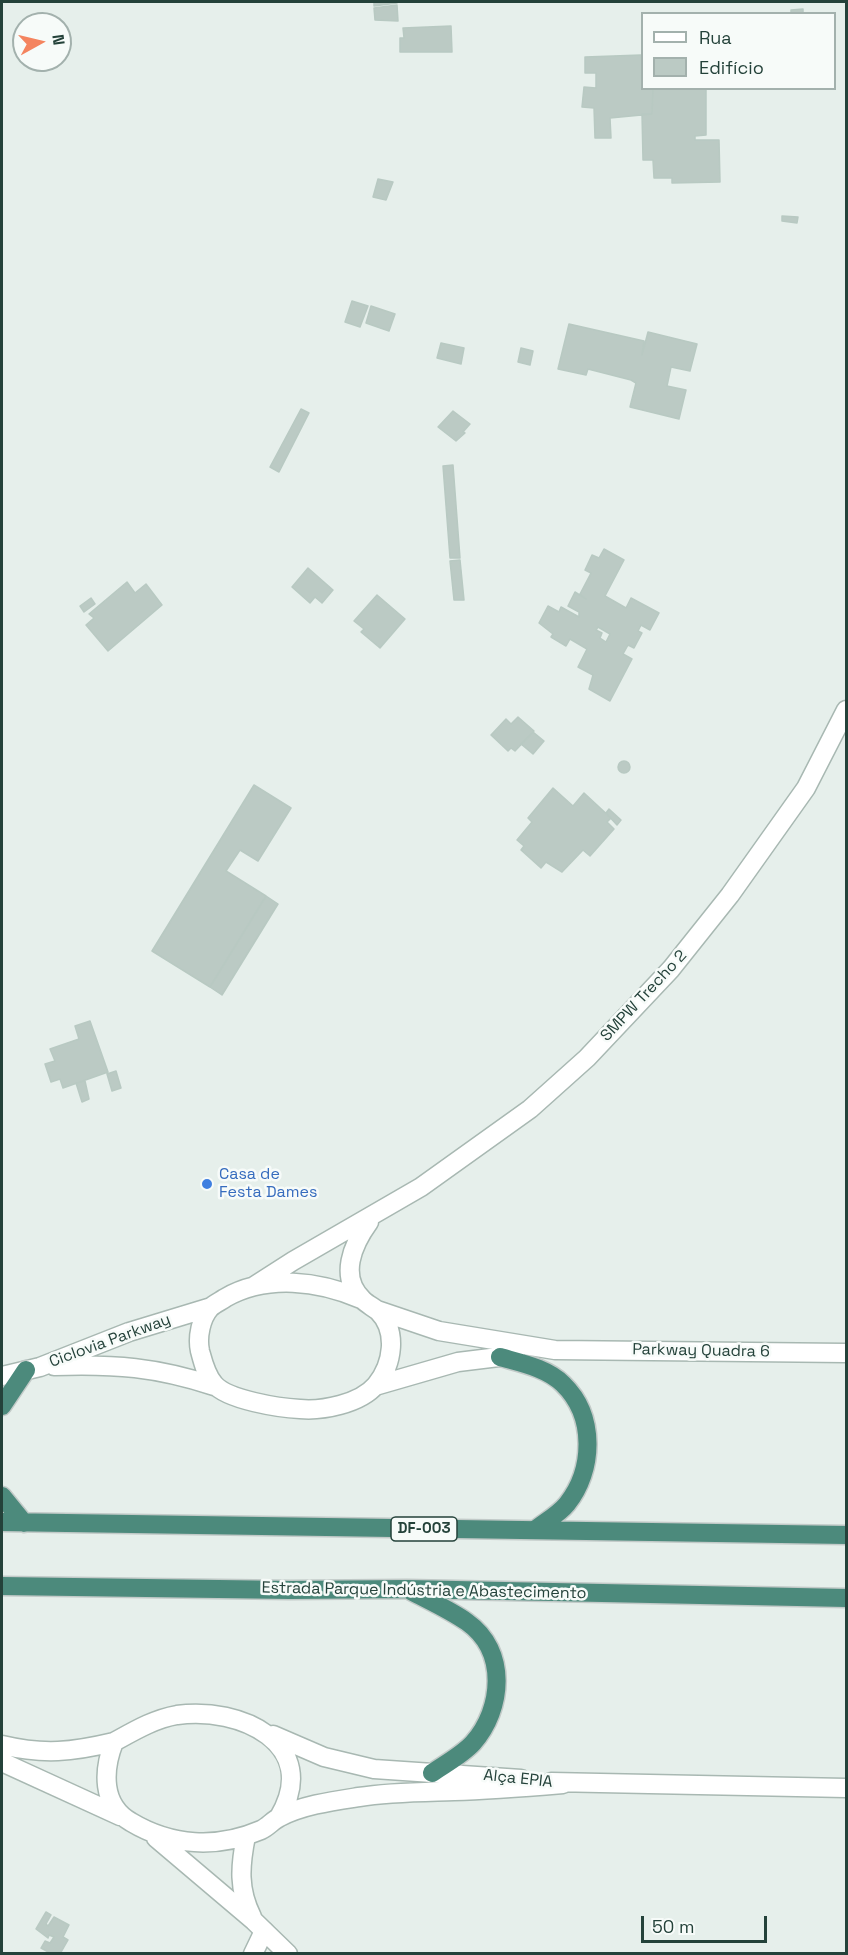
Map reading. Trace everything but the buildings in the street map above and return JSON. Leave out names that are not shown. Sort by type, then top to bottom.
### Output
[{"type":"highway","points":[[500,1357],[539,1369],[563,1384],[582,1411],[588,1438],[585,1469],[576,1491],[566,1506],[535,1530]]},
{"type":"highway","points":[[2,1406],[33,1369]]},
{"type":"highway","points":[[2,1496],[24,1522]]},
{"type":"highway","name":"DF-003","points":[[2,1522],[846,1536]]},
{"type":"highway","name":"Estrada Parque Indústria e Abastecimento","points":[[2,1592],[11,1586],[290,1590],[407,1589],[846,1598]]},
{"type":"highway","points":[[407,1589],[469,1623],[485,1639],[495,1660],[498,1681],[495,1700],[484,1728],[471,1746],[432,1773]]},
{"type":"street","name":"SMPW Trecho 2","points":[[373,1217],[421,1187],[530,1110],[587,1058],[672,969],[730,895],[806,788],[846,710]]},
{"type":"street","points":[[254,1286],[293,1261],[373,1217]]},
{"type":"street","points":[[361,1299],[352,1283],[351,1255],[356,1240],[373,1217]]},
{"type":"street","points":[[284,1282],[322,1286],[361,1299],[377,1310],[388,1324],[392,1342],[388,1362],[375,1386],[356,1399],[336,1406],[306,1410],[255,1404],[214,1386],[204,1367],[199,1345],[202,1322],[211,1307],[235,1292],[254,1286],[284,1282]]},
{"type":"street","name":"Ciclovia Parkway","points":[[33,1369],[129,1332],[211,1307]]},
{"type":"street","name":"Parkway Quadra 6","points":[[377,1310],[439,1331],[555,1350]]},
{"type":"street","name":"Parkway Quadra 6","points":[[375,1386],[458,1362],[555,1350],[846,1353]]},
{"type":"street","name":"Ciclovia Parkway","points":[[33,1369],[118,1365],[149,1368],[214,1386]]},
{"type":"street","points":[[2,1376],[33,1369]]},
{"type":"street","points":[[2,1745],[46,1753],[70,1752],[114,1742],[144,1725],[177,1715],[208,1715],[236,1720],[265,1732],[283,1748],[291,1771],[289,1801],[279,1817],[264,1829],[246,1836],[201,1843],[180,1842],[153,1835]]},
{"type":"street","name":"Alça EPIA","points":[[265,1732],[324,1757],[374,1769],[508,1777],[563,1784]]},
{"type":"street","points":[[114,1742],[106,1762],[106,1781],[109,1797],[122,1817]]},
{"type":"street","points":[[2,1762],[122,1817],[153,1835],[259,1926],[284,1952]]},
{"type":"street","points":[[563,1784],[846,1788]]},
{"type":"street","name":"Alça EPIA","points":[[279,1817],[322,1804],[362,1796],[563,1784]]},
{"type":"street","points":[[246,1836],[241,1857],[241,1885],[259,1926],[253,1953]]},
{"type":"place","name":"Casa de Festa Dames","points":[[207,1184]]}]
